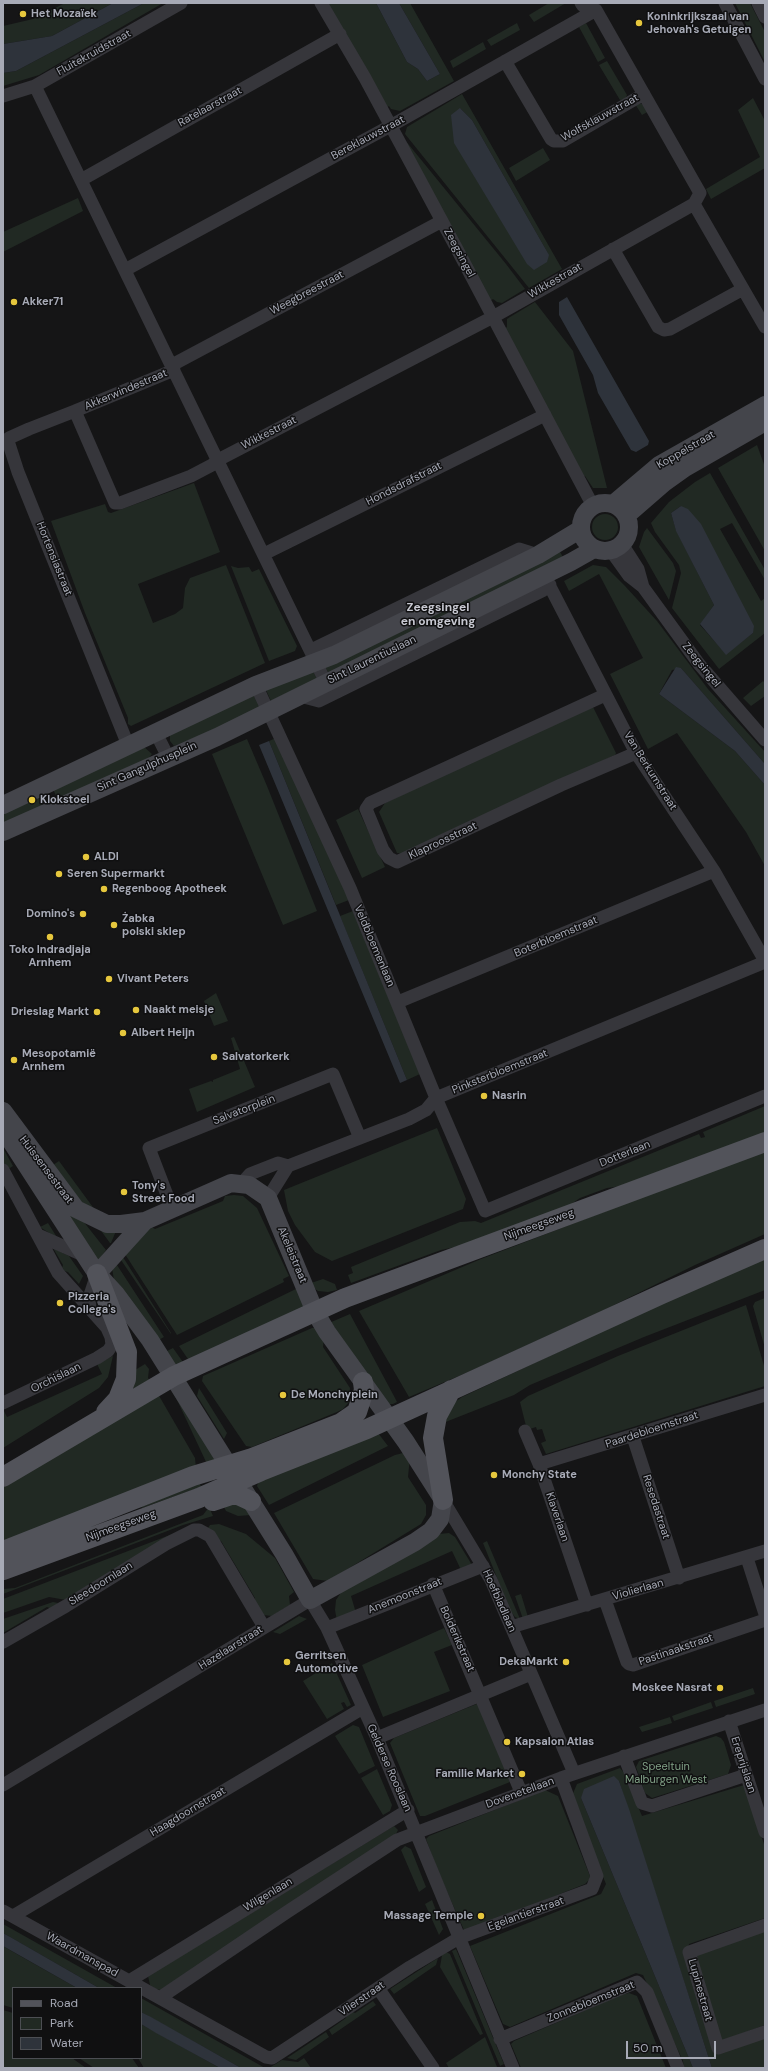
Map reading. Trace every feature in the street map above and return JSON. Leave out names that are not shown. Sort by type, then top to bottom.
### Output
[{"type":"main road","name":"Nijmeegseweg","points":[[315,1312],[375,1287],[765,1142]]},
{"type":"main road","points":[[3,1551],[193,1476],[233,1473],[390,1419],[451,1390],[765,1249]]},
{"type":"main road","points":[[97,1274],[127,1352],[128,1373],[118,1399],[99,1420]]},
{"type":"main road","points":[[3,1477],[174,1376],[315,1312]]},
{"type":"main road","points":[[233,1473],[284,1446],[341,1423],[353,1416],[361,1402],[364,1390],[363,1382]]},
{"type":"main road","points":[[443,1500],[433,1438],[437,1416],[451,1390]]},
{"type":"main road","name":"Nijmeegseweg","points":[[3,1570],[194,1499],[233,1473]]},
{"type":"main road","points":[[81,1541],[93,1544],[231,1495],[238,1495],[251,1501]]},
{"type":"street","name":"Fluitekruidstraat","points":[[3,96],[35,86],[181,3]]},
{"type":"street","name":"Zeegsingel","points":[[321,3],[340,34],[442,221],[593,506]]},
{"type":"street","points":[[581,3],[583,6],[596,10],[644,94],[700,193],[694,204],[765,327]]},
{"type":"street","points":[[725,3],[765,79]]},
{"type":"street","points":[[758,3],[765,17]]},
{"type":"street","name":"Bereklauwstraat","points":[[125,270],[390,126],[596,10]]},
{"type":"street","name":"Ratelaarstraat","points":[[81,180],[340,34]]},
{"type":"street","name":"Wolfsklauwstraat","points":[[505,61],[551,139],[554,141],[563,141],[644,94]]},
{"type":"street","name":"Akkerwindestraat","points":[[35,86],[326,683]]},
{"type":"street","name":"Wikkestraat","points":[[218,460],[493,317],[694,204]]},
{"type":"street","name":"Weegbreestraat","points":[[173,368],[442,221]]},
{"type":"street","points":[[614,249],[658,327],[664,330],[670,329],[743,289]]},
{"type":"street","name":"Akkerwindestraat","points":[[173,368],[75,411],[115,503],[120,503],[191,476],[212,465],[218,460]]},
{"type":"street","name":"Koppelstraat","points":[[612,504],[659,465],[765,405]]},
{"type":"street","name":"Hortensiastraat","points":[[75,411],[29,429],[9,438],[8,441],[18,472],[128,745]]},
{"type":"street","name":"Hondsdrafstraat","points":[[264,554],[544,414]]},
{"type":"street","name":"Koppelstraat","points":[[626,516],[664,483],[685,468],[765,422]]},
{"type":"street","points":[[606,503],[612,504],[623,511],[626,516],[629,531],[609,548],[587,544],[581,529],[585,513],[593,506],[606,503]]},
{"type":"street","name":"Sint Laurentiuslaan","points":[[256,685],[313,656],[538,555],[581,529]]},
{"type":"street","name":"Zeegsingel","points":[[609,548],[629,576],[643,587],[699,664],[765,740]]},
{"type":"street","name":"Sint Laurentiuslaan","points":[[268,711],[547,580],[609,548]]},
{"type":"street","name":"Sint Laurentiuslaan","points":[[300,696],[319,701],[542,591],[547,580]]},
{"type":"street","name":"Van Berkumstraat","points":[[547,580],[636,753],[714,871],[765,962]]},
{"type":"street","points":[[3,805],[256,685]]},
{"type":"street","name":"Veldbloemenlaan","points":[[256,685],[350,888],[398,1002],[436,1098],[485,1210]]},
{"type":"street","name":"Klaproosstraat","points":[[605,695],[370,803],[366,809],[383,850],[389,858],[397,862],[561,785],[636,753]]},
{"type":"street","name":"Sint Gangulphusplein","points":[[3,832],[168,757],[217,737],[268,711]]},
{"type":"street","points":[[156,733],[168,757]]},
{"type":"street","name":"Boterbloemstraat","points":[[398,1002],[714,871]]},
{"type":"street","name":"Pinksterbloemstraat","points":[[145,1221],[172,1208],[236,1183],[250,1174],[278,1163],[288,1166],[409,1119],[426,1110],[436,1098],[765,962]]},
{"type":"street","name":"Salvatorplein","points":[[172,1208],[149,1148],[333,1074],[360,1138]]},
{"type":"street","name":"Dotterlaan","points":[[485,1210],[765,1096]]},
{"type":"street","name":"Huissensestraat","points":[[3,1111],[76,1209],[107,1224],[145,1221]]},
{"type":"street","name":"Huissensestraat","points":[[3,1129],[83,1255],[97,1274],[116,1294],[146,1334],[174,1376]]},
{"type":"street","points":[[236,1183],[259,1190],[268,1198],[288,1166]]},
{"type":"street","points":[[3,1170],[58,1273],[90,1309]]},
{"type":"street","name":"Akeleistraat","points":[[268,1198],[315,1312]]},
{"type":"street","points":[[90,1309],[89,1298],[97,1274],[145,1221]]},
{"type":"street","name":"Huissensestraat","points":[[38,1235],[83,1255]]},
{"type":"street","name":"Orchislaan","points":[[3,1403],[108,1351],[112,1345],[111,1337],[106,1328],[90,1309]]},
{"type":"street","points":[[315,1312],[390,1419]]},
{"type":"street","points":[[174,1376],[233,1473]]},
{"type":"street","name":"Paardebloemstraat","points":[[539,1464],[633,1437],[765,1395]]},
{"type":"street","name":"Hoefbladlaan","points":[[390,1419],[443,1500],[491,1580],[574,1773]]},
{"type":"street","name":"Klaverlaan","points":[[525,1431],[539,1464],[588,1605]]},
{"type":"street","name":"Resedastraat","points":[[633,1437],[678,1578]]},
{"type":"street","name":"Gelderse Rooslaan","points":[[233,1473],[327,1628],[378,1738],[512,2068]]},
{"type":"street","name":"Hazelaarstraat","points":[[3,1785],[179,1680],[264,1627],[415,1542],[431,1531],[440,1519],[443,1500]]},
{"type":"street","name":"Sleedoornlaan","points":[[3,1642],[166,1544],[188,1532],[199,1530],[210,1536],[264,1627]]},
{"type":"street","name":"Violierlaan","points":[[511,1627],[747,1558],[765,1551]]},
{"type":"street","points":[[747,1558],[765,1614]]},
{"type":"street","name":"Anemoonstraat","points":[[327,1628],[433,1584],[483,1566]]},
{"type":"street","name":"Bolderikstraat","points":[[433,1584],[481,1694],[521,1792]]},
{"type":"street","name":"Pastinaakstraat","points":[[605,1600],[629,1664],[765,1620]]},
{"type":"street","points":[[378,1738],[531,1674]]},
{"type":"street","name":"Haagdoornstraat","points":[[8,1914],[363,1708]]},
{"type":"street","name":"Dovenetellaan","points":[[417,1832],[574,1773],[765,1710]]},
{"type":"street","name":"Ereprijslaan","points":[[729,1721],[765,1832]]},
{"type":"street","points":[[624,1756],[642,1803],[652,1806],[746,1774]]},
{"type":"street","name":"Egelantierstraat","points":[[459,1938],[592,1889],[597,1876],[561,1778]]},
{"type":"street","name":"Wilgenlaan","points":[[129,1981],[408,1810]]},
{"type":"street","points":[[160,1998],[397,1840],[417,1832]]},
{"type":"street","name":"Waardmanspad","points":[[8,1914],[140,1987]]},
{"type":"street","name":"Lupinestraat","points":[[765,1925],[689,1952],[718,2048],[765,2032]]},
{"type":"street","name":"Vlierstraat","points":[[266,2057],[272,2058],[410,1967],[459,1938]]},
{"type":"street","name":"Zonnebloemstraat","points":[[500,2039],[637,1982],[647,1992],[678,2068]]},
{"type":"street","name":"Waardmanspad","points":[[142,1988],[266,2057]]},
{"type":"street","points":[[378,1988],[433,2068]]},
{"type":"green space","points":[[65,3],[113,3],[52,36],[3,44],[3,26],[33,19]]},
{"type":"green space","points":[[144,3],[163,3],[39,75],[3,86],[3,73],[16,71]]},
{"type":"green space","points":[[326,3],[376,3],[407,62],[418,69],[427,81],[440,74],[399,3],[410,3],[454,81],[400,111],[391,109],[389,106],[386,108]]},
{"type":"green space","points":[[549,3],[566,3],[534,22],[529,15]]},
{"type":"green space","points":[[735,3],[750,3],[765,32],[765,62]]},
{"type":"green space","points":[[517,23],[520,30],[491,46],[487,40]]},
{"type":"green space","points":[[586,23],[605,58],[598,62],[579,27]]},
{"type":"green space","points":[[483,42],[486,49],[453,68],[450,61]]},
{"type":"green space","points":[[607,61],[627,95],[625,99],[620,100],[599,65]]},
{"type":"green space","points":[[462,94],[562,269],[529,288],[405,134],[407,127]],"holes":[[[460,108],[472,120],[549,255]]]},
{"type":"green space","points":[[753,98],[765,121],[765,168],[711,199],[706,189],[760,157],[738,110]]},
{"type":"green space","points":[[635,104],[642,104],[649,111],[642,115]]},
{"type":"green space","points":[[405,140],[525,289],[502,303],[493,299],[490,301]]},
{"type":"green space","points":[[543,148],[550,160],[516,181],[509,168]]},
{"type":"green space","points":[[78,198],[83,211],[3,252],[3,232]]},
{"type":"green space","points":[[535,302],[573,351],[607,488],[593,488],[585,476],[582,477],[504,329],[507,327],[507,319]]},
{"type":"green space","points":[[757,445],[765,467],[765,551],[718,468]]},
{"type":"green space","points":[[710,473],[765,570],[765,580],[732,523],[720,529],[761,601],[765,598],[765,633],[719,669],[672,608],[681,573],[679,565],[655,532],[651,523],[669,502],[695,482]],"holes":[[[681,506],[753,633],[726,654],[700,625],[714,605],[676,530],[671,513]]]},
{"type":"green space","points":[[194,483],[220,552],[138,584],[153,623],[175,614],[183,608],[185,588],[190,578],[226,565],[265,663],[131,726],[128,724],[128,718],[85,613],[51,521],[105,504],[108,512],[111,513]]},
{"type":"green space","points":[[605,514],[614,518],[618,527],[614,536],[605,540],[596,536],[592,527],[596,518]]},
{"type":"green space","points":[[647,528],[673,563],[676,571],[669,600],[639,547],[644,532]]},
{"type":"green space","points":[[558,548],[565,561],[329,674],[325,667]]},
{"type":"green space","points":[[593,565],[606,567],[625,586],[657,621],[708,689],[765,752],[765,764],[681,668],[672,670],[659,694],[735,751],[765,785],[765,866],[746,832],[677,733],[648,749],[610,674],[643,658],[599,574],[569,591],[564,581]]},
{"type":"green space","points":[[231,566],[238,568],[249,567],[252,572],[259,569],[297,646],[295,651],[269,661]]},
{"type":"green space","points":[[313,671],[317,679],[271,701],[266,690]]},
{"type":"green space","points":[[763,681],[765,683],[765,696],[751,706],[743,698]]},
{"type":"green space","points":[[254,693],[260,707],[259,712],[174,746],[170,741],[170,734]]},
{"type":"green space","points":[[591,703],[616,753],[615,755],[408,854],[397,853],[379,812],[385,803]]},
{"type":"green space","points":[[276,738],[349,900],[336,905],[269,741]]},
{"type":"green space","points":[[247,739],[317,911],[283,925],[212,754]]},
{"type":"green space","points":[[143,746],[152,754],[147,760],[59,802],[51,785]]},
{"type":"green space","points":[[37,793],[45,809],[3,828],[3,809]]},
{"type":"green space","points":[[358,809],[385,867],[362,878],[336,820]]},
{"type":"green space","points":[[353,911],[420,1074],[407,1080],[340,916]]},
{"type":"green space","points":[[216,993],[228,1021],[214,1026],[204,1001]]},
{"type":"green space","points":[[234,1037],[255,1087],[197,1112],[189,1089],[211,1081],[213,1082],[213,1080],[240,1069],[231,1038]]},
{"type":"green space","points":[[765,1106],[765,1134],[622,1186],[607,1188],[580,1198],[567,1207],[469,1244],[441,1250],[351,1283],[348,1275],[353,1273],[351,1267],[460,1222],[475,1221],[481,1223],[699,1134],[701,1138],[705,1137],[703,1132]]},
{"type":"green space","points":[[437,1128],[466,1199],[463,1209],[332,1261],[315,1252],[295,1225],[288,1211],[284,1190]]},
{"type":"green space","points":[[15,1135],[106,1250],[98,1261]]},
{"type":"green space","points":[[3,1148],[13,1166],[7,1170],[3,1163]]},
{"type":"green space","points":[[765,1150],[765,1234],[695,1265],[604,1310],[466,1373],[409,1397],[359,1311],[481,1259]]},
{"type":"green space","points":[[59,1161],[95,1210],[87,1209],[53,1165]]},
{"type":"green space","points":[[225,1196],[243,1196],[257,1208],[289,1276],[283,1279],[284,1282],[177,1335],[123,1251],[150,1226],[155,1229],[223,1201]]},
{"type":"green space","points":[[48,1223],[58,1239],[40,1227]]},
{"type":"green space","points":[[99,1228],[116,1231],[111,1243],[110,1243]]},
{"type":"green space","points":[[53,1248],[69,1256],[83,1276],[79,1284],[68,1272],[61,1270],[63,1265]]},
{"type":"green space","points":[[121,1254],[171,1333],[171,1334],[119,1257]]},
{"type":"green space","points":[[765,1255],[765,1290],[644,1337],[530,1385],[514,1395],[443,1423],[455,1402],[462,1397]]},
{"type":"green space","points":[[115,1262],[164,1337],[155,1342],[115,1286],[112,1268]]},
{"type":"green space","points":[[323,1279],[335,1284],[337,1290],[328,1292],[318,1291],[308,1284]]},
{"type":"green space","points":[[300,1287],[306,1306],[190,1362],[179,1346]]},
{"type":"green space","points":[[765,1298],[765,1348],[753,1306],[755,1302]]},
{"type":"green space","points":[[746,1305],[765,1369],[765,1386],[546,1454],[541,1443],[546,1441],[542,1429],[537,1430],[536,1427],[527,1430],[520,1402],[528,1396],[618,1356]]},
{"type":"green space","points":[[350,1314],[397,1402],[388,1404],[329,1323]]},
{"type":"green space","points":[[315,1328],[324,1337],[323,1347],[350,1388],[349,1402],[343,1409],[337,1412],[252,1447],[246,1446],[202,1381],[203,1376]]},
{"type":"green space","points":[[173,1348],[185,1365],[175,1370],[163,1353]]},
{"type":"green space","points":[[113,1356],[108,1377],[99,1388],[3,1448],[3,1409],[7,1417],[102,1374],[97,1364]]},
{"type":"green space","points":[[145,1364],[149,1369],[148,1378],[150,1381],[130,1391],[135,1370]]},
{"type":"green space","points":[[169,1386],[220,1456],[207,1464],[178,1402]]},
{"type":"green space","points":[[199,1388],[227,1433],[224,1439],[197,1396]]},
{"type":"green space","points":[[158,1394],[195,1458],[196,1468],[3,1543],[3,1487]]},
{"type":"green space","points":[[378,1433],[388,1446],[269,1505],[257,1486],[259,1480]]},
{"type":"green space","points":[[407,1452],[410,1457],[408,1477],[426,1505],[426,1515],[421,1524],[328,1581],[313,1579],[274,1513],[395,1455]]},
{"type":"green space","points":[[199,1480],[201,1487],[142,1508],[140,1503]]},
{"type":"green space","points":[[233,1504],[243,1504],[251,1515],[238,1516],[226,1511],[224,1507]]},
{"type":"green space","points":[[209,1507],[213,1516],[183,1525],[3,1594],[3,1589],[15,1588],[203,1515]]},
{"type":"green space","points":[[219,1524],[246,1534],[275,1558],[294,1592],[289,1596],[290,1605],[272,1616],[263,1615],[253,1604],[255,1598],[221,1541],[216,1540],[208,1528],[210,1525]]},
{"type":"green space","points":[[188,1528],[66,1600],[49,1597],[3,1613],[3,1599]]},
{"type":"green space","points":[[449,1533],[455,1537],[472,1565],[461,1570],[452,1551],[351,1596],[356,1613],[337,1621],[335,1610],[336,1600],[342,1591],[439,1534]]},
{"type":"green space","points":[[487,1541],[520,1619],[515,1617],[510,1610],[483,1543]]},
{"type":"green space","points":[[521,1594],[528,1617],[523,1619],[515,1596]]},
{"type":"green space","points":[[53,1602],[58,1603],[52,1609],[47,1607],[3,1633],[3,1619]]},
{"type":"green space","points":[[299,1616],[307,1619],[280,1634],[273,1632]]},
{"type":"green space","points":[[444,1628],[452,1645],[434,1652],[450,1691],[383,1717],[362,1665]]},
{"type":"green space","points":[[332,1663],[351,1705],[347,1707],[344,1702],[341,1703],[344,1709],[327,1719],[303,1681]]},
{"type":"green space","points":[[753,1688],[755,1694],[716,1707],[714,1701]]},
{"type":"green space","points":[[711,1702],[713,1708],[674,1721],[672,1716]]},
{"type":"green space","points":[[479,1703],[510,1782],[425,1816],[420,1816],[390,1743],[394,1738]]},
{"type":"green space","points":[[670,1717],[672,1723],[642,1732],[639,1727]]},
{"type":"green space","points":[[353,1725],[359,1727],[375,1766],[359,1774],[335,1736]]},
{"type":"green space","name":"Speeltuin Malburgen West","points":[[716,1736],[721,1738],[724,1742],[731,1765],[728,1774],[652,1798],[645,1793],[636,1767],[639,1761]]},
{"type":"green space","points":[[620,1768],[624,1773],[642,1816],[744,1785],[765,1847],[765,1918],[689,1944],[687,1951],[719,2052],[765,2036],[765,2068],[712,2068],[619,1781],[581,1798],[693,2068],[684,2068],[683,2061],[643,1975],[636,1973],[510,2027],[503,2024],[470,1946],[601,1894],[606,1884],[571,1798],[577,1784]]},
{"type":"green space","points":[[377,1769],[392,1805],[390,1811],[383,1815],[361,1778]]},
{"type":"green space","points":[[545,1790],[558,1796],[590,1876],[589,1880],[585,1884],[469,1930],[464,1930],[437,1869],[426,1839],[429,1836]]},
{"type":"green space","points":[[394,1826],[398,1830],[396,1834],[161,1990],[155,1989],[150,1985],[148,1976]]},
{"type":"green space","points":[[405,1846],[411,1849],[426,1887],[419,1892],[401,1850]]},
{"type":"green space","points":[[432,1900],[443,1929],[439,1935],[425,1904]]},
{"type":"green space","points":[[3,1924],[115,1987],[97,1987],[3,1933]]},
{"type":"green space","points":[[765,1931],[765,2025],[719,2042],[692,1956]]},
{"type":"green space","points":[[3,1946],[75,1987],[12,1987],[12,2008],[3,2005]]},
{"type":"green space","points":[[456,1949],[504,2064],[500,2066],[452,1951]]},
{"type":"green space","points":[[446,1952],[450,1954],[483,2034],[480,2035],[440,1967],[442,1955]]},
{"type":"green space","points":[[438,1958],[436,1965],[394,1994],[390,1989]]},
{"type":"green space","points":[[629,1993],[637,1996],[666,2068],[521,2068],[511,2044],[514,2041],[621,1995]]},
{"type":"green space","points":[[142,1999],[265,2068],[241,2068],[142,2013]]},
{"type":"green space","points":[[373,2001],[376,2005],[332,2035],[329,2030],[346,2018],[347,2013],[351,2011],[355,2013]]},
{"type":"green space","points":[[3,2010],[12,2013],[12,2059],[73,2059],[86,2068],[3,2068]]},
{"type":"green space","points":[[142,2025],[220,2068],[144,2068],[139,2059],[142,2059]]},
{"type":"green space","points":[[326,2032],[329,2037],[296,2060],[287,2058]]},
{"type":"green space","points":[[485,2037],[497,2067],[449,2068],[446,2063]]},
{"type":"green space","points":[[304,2058],[311,2068],[269,2068],[282,2060],[298,2062]]},
{"type":"green space","points":[[80,2059],[133,2059],[139,2068],[94,2068]]},
{"type":"water","points":[[113,3],[144,3],[16,71],[3,73],[3,44],[52,36]]},
{"type":"water","points":[[376,3],[399,3],[440,74],[427,81],[418,69],[407,62]]},
{"type":"water","points":[[460,108],[472,120],[549,255],[547,262],[534,270],[527,264],[454,143],[451,115]]},
{"type":"water","points":[[567,297],[649,441],[648,445],[636,452],[631,450],[598,393],[593,375],[559,315],[559,302]]},
{"type":"water","points":[[681,506],[688,509],[701,524],[754,626],[753,633],[726,655],[700,624],[714,605],[676,531],[671,513]]},
{"type":"water","points":[[676,667],[681,668],[765,764],[765,785],[735,751],[659,694]]},
{"type":"water","points":[[269,741],[407,1080],[400,1083],[259,745]]},
{"type":"water","points":[[614,1776],[619,1781],[629,1809],[712,2068],[693,2068],[581,1798],[584,1789]]},
{"type":"water","points":[[3,1933],[97,1987],[75,1987],[3,1946]]},
{"type":"water","points":[[142,2012],[241,2068],[220,2068],[142,2025]]},
{"type":"place","name":"Het Mozaïek","points":[[23,14]]},
{"type":"place","name":"Koninkrijkszaal van Jehovah's Getuigen","points":[[639,23]]},
{"type":"place","name":"Akker71","points":[[14,302]]},
{"type":"place","name":"Klokstoel","points":[[32,800]]},
{"type":"place","name":"ALDI","points":[[86,857]]},
{"type":"place","name":"Seren Supermarkt","points":[[59,874]]},
{"type":"place","name":"Regenboog Apotheek","points":[[104,889]]},
{"type":"place","name":"Domino's","points":[[83,914]]},
{"type":"place","name":"Żabka polski sklep","points":[[114,925]]},
{"type":"place","name":"Toko Indradjaja Arnhem","points":[[50,937]]},
{"type":"place","name":"Vivant Peters","points":[[109,979]]},
{"type":"place","name":"Naakt meisje","points":[[136,1010]]},
{"type":"place","name":"Drieslag Markt","points":[[97,1012]]},
{"type":"place","name":"Albert Heijn","points":[[123,1033]]},
{"type":"place","name":"Salvatorkerk","points":[[214,1057]]},
{"type":"place","name":"Mesopotamië Arnhem","points":[[14,1060]]},
{"type":"place","name":"Nasrin","points":[[484,1096]]},
{"type":"place","name":"Tony's Street Food","points":[[124,1192]]},
{"type":"place","name":"Pizzeria Collega's","points":[[60,1303]]},
{"type":"place","name":"De Monchyplein","points":[[283,1395]]},
{"type":"place","name":"Monchy State","points":[[494,1475]]},
{"type":"place","name":"Gerritsen Automotive","points":[[287,1662]]},
{"type":"place","name":"DekaMarkt","points":[[566,1662]]},
{"type":"place","name":"Moskee Nasrat","points":[[720,1688]]},
{"type":"place","name":"Kapsalon Atlas","points":[[507,1742]]},
{"type":"place","name":"Familie Market","points":[[522,1774]]},
{"type":"place","name":"Massage Temple","points":[[481,1916]]},
{"type":"district","name":"Zeegsingel en omgeving","points":[[438,615]]}]
